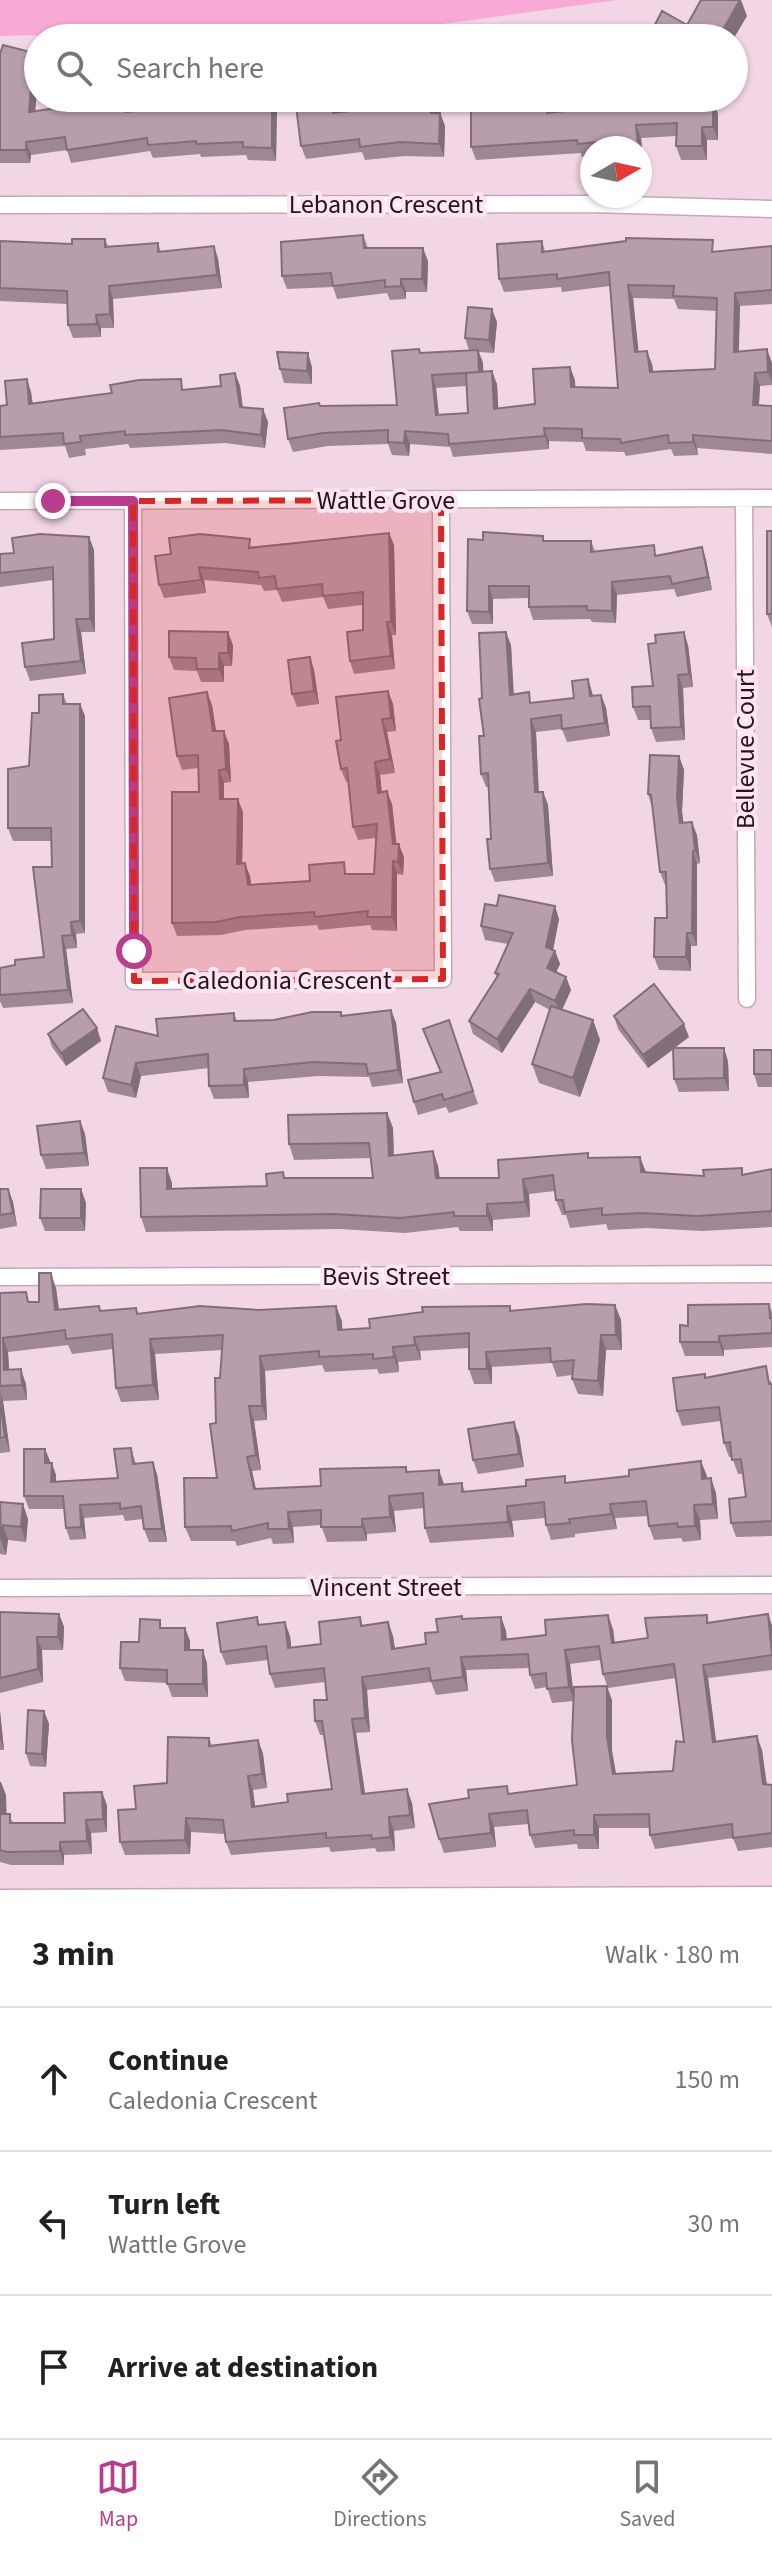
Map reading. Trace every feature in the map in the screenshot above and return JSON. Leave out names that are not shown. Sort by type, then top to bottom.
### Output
[{"type":"street","name":"Lebanon Crescent","points":[[0,205],[591,204],[772,209]]},
{"type":"street","name":"Bellevue Court","points":[[744,498],[747,999]]},
{"type":"street","name":"Wattle Grove","points":[[0,501],[772,498]]},
{"type":"street","name":"Caledonia Crescent","points":[[133,501],[134,981],[149,981],[443,979],[441,500]]},
{"type":"street","name":"Bevis Street","points":[[0,1277],[772,1274]]},
{"type":"street","name":"Vincent Street","points":[[0,1588],[772,1585]]},
{"type":"street","points":[[0,1898],[772,1895]]},
{"type":"highlighted area","points":[[441,500],[443,979],[134,981],[133,501]]},
{"type":"shaded area","points":[[0,0],[617,0],[443,24],[24,24],[24,35],[0,36]]},
{"type":"building","points":[[701,0],[740,0],[726,24],[688,24]]},
{"type":"building","points":[[662,11],[685,24],[655,24]]},
{"type":"building","points":[[3,45],[24,50],[24,112],[272,112],[272,148],[243,147],[243,142],[196,144],[196,141],[148,145],[147,138],[67,150],[65,137],[26,142],[26,150],[0,150],[0,54]]},
{"type":"building","points":[[297,112],[440,113],[439,144],[400,142],[360,147],[359,139],[301,146]]},
{"type":"building","points":[[471,112],[713,112],[713,127],[702,127],[702,146],[676,146],[677,123],[636,125],[637,136],[580,136],[578,144],[577,140],[471,147]]},
{"type":"building","points":[[363,235],[364,248],[423,248],[422,279],[401,279],[401,286],[385,287],[385,280],[333,286],[331,273],[282,276],[281,242]]},
{"type":"building","points":[[626,238],[713,240],[712,252],[772,246],[772,290],[735,293],[734,352],[767,349],[768,372],[755,373],[753,405],[772,406],[772,441],[693,435],[693,442],[669,443],[668,435],[621,443],[620,439],[582,438],[582,429],[544,428],[545,436],[449,444],[448,434],[405,431],[404,443],[388,442],[388,430],[323,433],[288,439],[284,408],[319,403],[320,406],[397,405],[392,351],[478,350],[479,372],[492,371],[494,409],[535,404],[533,369],[570,367],[571,387],[618,388],[609,272],[557,279],[557,274],[499,279],[497,244],[542,241],[542,252],[626,241]],"holes":[[[628,285],[674,286],[673,296],[717,298],[715,369],[650,372],[647,351],[635,352]],[[479,372],[466,373],[468,413],[436,415],[432,375]]]},
{"type":"building","points":[[72,239],[105,239],[105,247],[158,243],[158,252],[214,246],[217,275],[109,286],[110,314],[96,315],[97,324],[68,325],[67,291],[0,288],[0,241],[72,244]]},
{"type":"building","points":[[468,307],[492,309],[489,340],[465,338]]},
{"type":"building","points":[[277,352],[308,353],[307,371],[280,369]]},
{"type":"building","points":[[235,373],[240,407],[263,409],[261,435],[221,430],[125,435],[125,431],[80,436],[81,442],[64,444],[63,433],[0,437],[0,406],[7,405],[5,381],[27,379],[29,404],[112,393],[110,385],[139,380],[181,379],[182,390],[221,386],[220,375]]},
{"type":"building","points":[[767,531],[772,531],[772,614],[767,614]]},
{"type":"building","points":[[483,532],[543,536],[543,541],[591,541],[591,552],[654,545],[655,556],[702,547],[708,577],[672,584],[670,576],[612,582],[612,611],[587,610],[587,606],[529,607],[529,586],[489,586],[489,612],[467,611],[468,539],[483,540]]},
{"type":"building","points":[[389,533],[391,622],[387,622],[391,656],[350,661],[347,632],[363,630],[363,592],[323,596],[322,584],[277,589],[275,576],[259,578],[258,572],[199,567],[201,580],[159,585],[155,556],[171,554],[169,538],[200,534],[250,539],[249,548]]},
{"type":"building","points":[[40,534],[89,537],[90,619],[76,619],[81,661],[25,667],[22,643],[54,639],[53,567],[0,573],[0,554],[14,553],[12,538]]},
{"type":"building","points":[[169,631],[228,632],[228,653],[219,653],[219,669],[197,669],[196,658],[169,657]]},
{"type":"building","points":[[506,632],[510,695],[529,692],[530,703],[574,698],[572,681],[588,679],[590,696],[601,695],[605,723],[562,729],[561,715],[531,719],[535,792],[543,792],[548,863],[490,869],[488,773],[481,774],[479,736],[484,736],[479,699],[482,698],[479,633]]},
{"type":"building","points":[[684,632],[689,674],[678,675],[681,727],[651,728],[650,706],[633,707],[632,687],[653,686],[648,644],[656,643],[655,635]]},
{"type":"building","points":[[310,657],[314,691],[292,694],[288,660]]},
{"type":"building","points":[[388,691],[391,718],[382,719],[390,759],[375,762],[378,793],[387,791],[393,844],[399,844],[398,862],[393,861],[392,917],[367,917],[368,911],[315,917],[314,912],[240,917],[216,922],[172,923],[172,792],[199,792],[198,755],[177,756],[169,698],[207,692],[213,731],[224,731],[226,769],[219,770],[220,799],[238,799],[237,864],[245,863],[248,885],[310,881],[309,865],[344,862],[345,874],[374,874],[377,824],[353,827],[347,768],[341,769],[336,741],[341,740],[336,697]]},
{"type":"building","points":[[63,694],[63,704],[80,704],[80,921],[71,922],[72,935],[62,936],[68,990],[0,995],[0,968],[15,965],[15,960],[44,957],[33,867],[52,867],[51,828],[8,828],[8,769],[29,766],[32,713],[39,713],[39,695]]},
{"type":"building","points":[[650,755],[679,756],[677,798],[680,823],[692,822],[695,850],[692,933],[687,933],[686,957],[654,957],[655,918],[667,918],[666,872],[660,872],[651,795],[648,794]]},
{"type":"building","points":[[499,895],[555,906],[546,947],[555,951],[547,968],[566,977],[555,1001],[530,989],[497,1039],[469,1021],[499,974],[495,973],[513,933],[481,926],[485,904],[497,906]]},
{"type":"building","points":[[654,984],[684,1024],[643,1055],[614,1016]]},
{"type":"building","points":[[551,1006],[593,1020],[573,1078],[532,1064]]},
{"type":"building","points":[[83,1009],[97,1028],[61,1053],[48,1034]]},
{"type":"building","points":[[391,1010],[398,1070],[368,1074],[366,1064],[313,1062],[244,1069],[244,1085],[209,1086],[208,1054],[136,1063],[131,1085],[103,1078],[116,1026],[158,1036],[156,1019],[234,1013],[234,1021],[274,1020],[312,1012],[341,1012],[341,1016]]},
{"type":"building","points":[[449,1020],[473,1091],[444,1100],[442,1094],[414,1102],[408,1080],[441,1072],[423,1029]]},
{"type":"building","points":[[673,1048],[724,1048],[724,1078],[674,1079]]},
{"type":"building","points":[[754,1050],[772,1050],[772,1074],[754,1074]]},
{"type":"building","points":[[387,1113],[389,1156],[433,1151],[436,1178],[499,1178],[498,1160],[588,1153],[588,1158],[640,1157],[641,1172],[704,1176],[703,1170],[742,1168],[742,1175],[772,1169],[772,1211],[697,1216],[642,1213],[602,1215],[602,1208],[565,1212],[563,1200],[556,1200],[553,1175],[523,1179],[525,1202],[487,1204],[487,1216],[454,1216],[454,1212],[400,1218],[334,1214],[141,1217],[140,1168],[167,1168],[167,1189],[267,1186],[266,1174],[283,1172],[284,1178],[373,1178],[369,1143],[289,1144],[288,1115]]},
{"type":"building","points":[[80,1121],[84,1153],[41,1155],[37,1126]]},
{"type":"building","points":[[0,1189],[8,1189],[13,1213],[0,1215]]},
{"type":"building","points":[[41,1189],[81,1189],[81,1218],[40,1218]]},
{"type":"building","points":[[39,1273],[51,1273],[55,1310],[99,1306],[100,1311],[136,1308],[137,1314],[200,1306],[259,1310],[336,1306],[338,1330],[370,1328],[369,1319],[423,1312],[422,1307],[510,1306],[510,1311],[586,1304],[615,1305],[616,1335],[601,1335],[598,1381],[572,1379],[574,1360],[551,1362],[550,1348],[486,1352],[487,1369],[469,1369],[469,1333],[414,1337],[415,1345],[393,1347],[394,1357],[373,1359],[373,1354],[319,1357],[319,1351],[260,1356],[262,1406],[249,1406],[256,1455],[247,1457],[254,1489],[321,1486],[320,1469],[406,1467],[406,1472],[439,1470],[439,1485],[462,1483],[462,1492],[526,1486],[526,1480],[565,1476],[565,1483],[629,1476],[629,1470],[701,1461],[702,1479],[711,1478],[713,1504],[694,1505],[695,1526],[678,1527],[677,1523],[649,1526],[646,1501],[610,1504],[611,1514],[569,1519],[570,1523],[546,1525],[544,1502],[507,1506],[508,1522],[425,1528],[423,1493],[389,1496],[390,1517],[362,1519],[362,1527],[321,1527],[321,1510],[288,1512],[289,1529],[268,1529],[268,1523],[232,1531],[231,1526],[185,1527],[184,1478],[217,1478],[210,1424],[216,1423],[215,1378],[220,1378],[223,1335],[150,1339],[153,1385],[116,1388],[112,1334],[66,1339],[65,1330],[3,1338],[4,1370],[21,1369],[22,1385],[0,1386],[0,1293],[26,1292],[28,1302],[39,1302]]},
{"type":"building","points":[[769,1304],[772,1333],[719,1336],[719,1342],[680,1342],[680,1325],[688,1326],[688,1305]]},
{"type":"building","points":[[766,1366],[769,1384],[772,1384],[772,1521],[731,1523],[729,1499],[746,1497],[741,1459],[732,1460],[730,1442],[724,1443],[719,1407],[677,1411],[673,1378],[705,1374],[705,1378]]},
{"type":"building","points":[[0,1401],[5,1437],[0,1438]]},
{"type":"building","points":[[514,1422],[519,1454],[473,1460],[468,1429]]},
{"type":"building","points":[[131,1448],[133,1464],[153,1462],[162,1529],[144,1529],[141,1506],[120,1509],[120,1503],[80,1505],[81,1527],[66,1528],[63,1496],[24,1496],[24,1449],[45,1449],[45,1463],[52,1463],[51,1482],[118,1478],[114,1449]]},
{"type":"building","points":[[0,1502],[23,1504],[21,1527],[3,1525],[1,1540]]},
{"type":"building","points":[[0,1612],[59,1614],[58,1637],[37,1637],[38,1669],[0,1678]]},
{"type":"building","points":[[768,1614],[772,1655],[703,1665],[713,1742],[757,1736],[763,1784],[772,1785],[772,1833],[733,1838],[732,1824],[650,1835],[649,1814],[594,1815],[594,1835],[574,1835],[574,1830],[530,1835],[527,1810],[489,1814],[491,1833],[439,1839],[429,1804],[469,1798],[468,1790],[507,1786],[508,1794],[577,1785],[572,1740],[574,1687],[607,1686],[607,1737],[613,1774],[673,1771],[676,1741],[684,1742],[674,1664],[603,1674],[599,1646],[565,1650],[569,1687],[547,1689],[546,1673],[530,1675],[528,1654],[461,1657],[463,1677],[431,1681],[429,1668],[362,1677],[365,1718],[352,1719],[362,1794],[407,1789],[410,1815],[389,1817],[390,1837],[326,1838],[326,1833],[226,1842],[223,1820],[186,1818],[185,1840],[120,1842],[118,1810],[136,1809],[134,1786],[167,1783],[168,1737],[209,1738],[209,1746],[258,1740],[262,1774],[248,1776],[252,1807],[288,1802],[287,1794],[332,1789],[322,1721],[315,1721],[314,1700],[327,1700],[324,1668],[270,1674],[266,1646],[221,1652],[217,1623],[257,1617],[258,1625],[285,1622],[288,1648],[321,1644],[319,1622],[360,1617],[361,1626],[388,1622],[392,1649],[426,1644],[425,1633],[438,1632],[436,1619],[462,1616],[462,1619],[501,1617],[502,1640],[546,1635],[545,1620],[608,1615],[612,1643],[648,1638],[645,1618],[707,1615],[707,1623]]},
{"type":"building","points":[[140,1619],[160,1620],[160,1628],[185,1628],[185,1650],[203,1650],[203,1684],[167,1684],[167,1670],[120,1668],[121,1642],[139,1642]]},
{"type":"building","points":[[28,1710],[44,1711],[42,1754],[26,1753]]},
{"type":"building","points":[[0,1782],[2,1814],[10,1814],[10,1823],[65,1823],[64,1793],[102,1792],[103,1819],[86,1820],[87,1841],[60,1842],[60,1851],[0,1850]]},
{"type":"route","points":[[53,501],[133,501],[134,951]]}]
